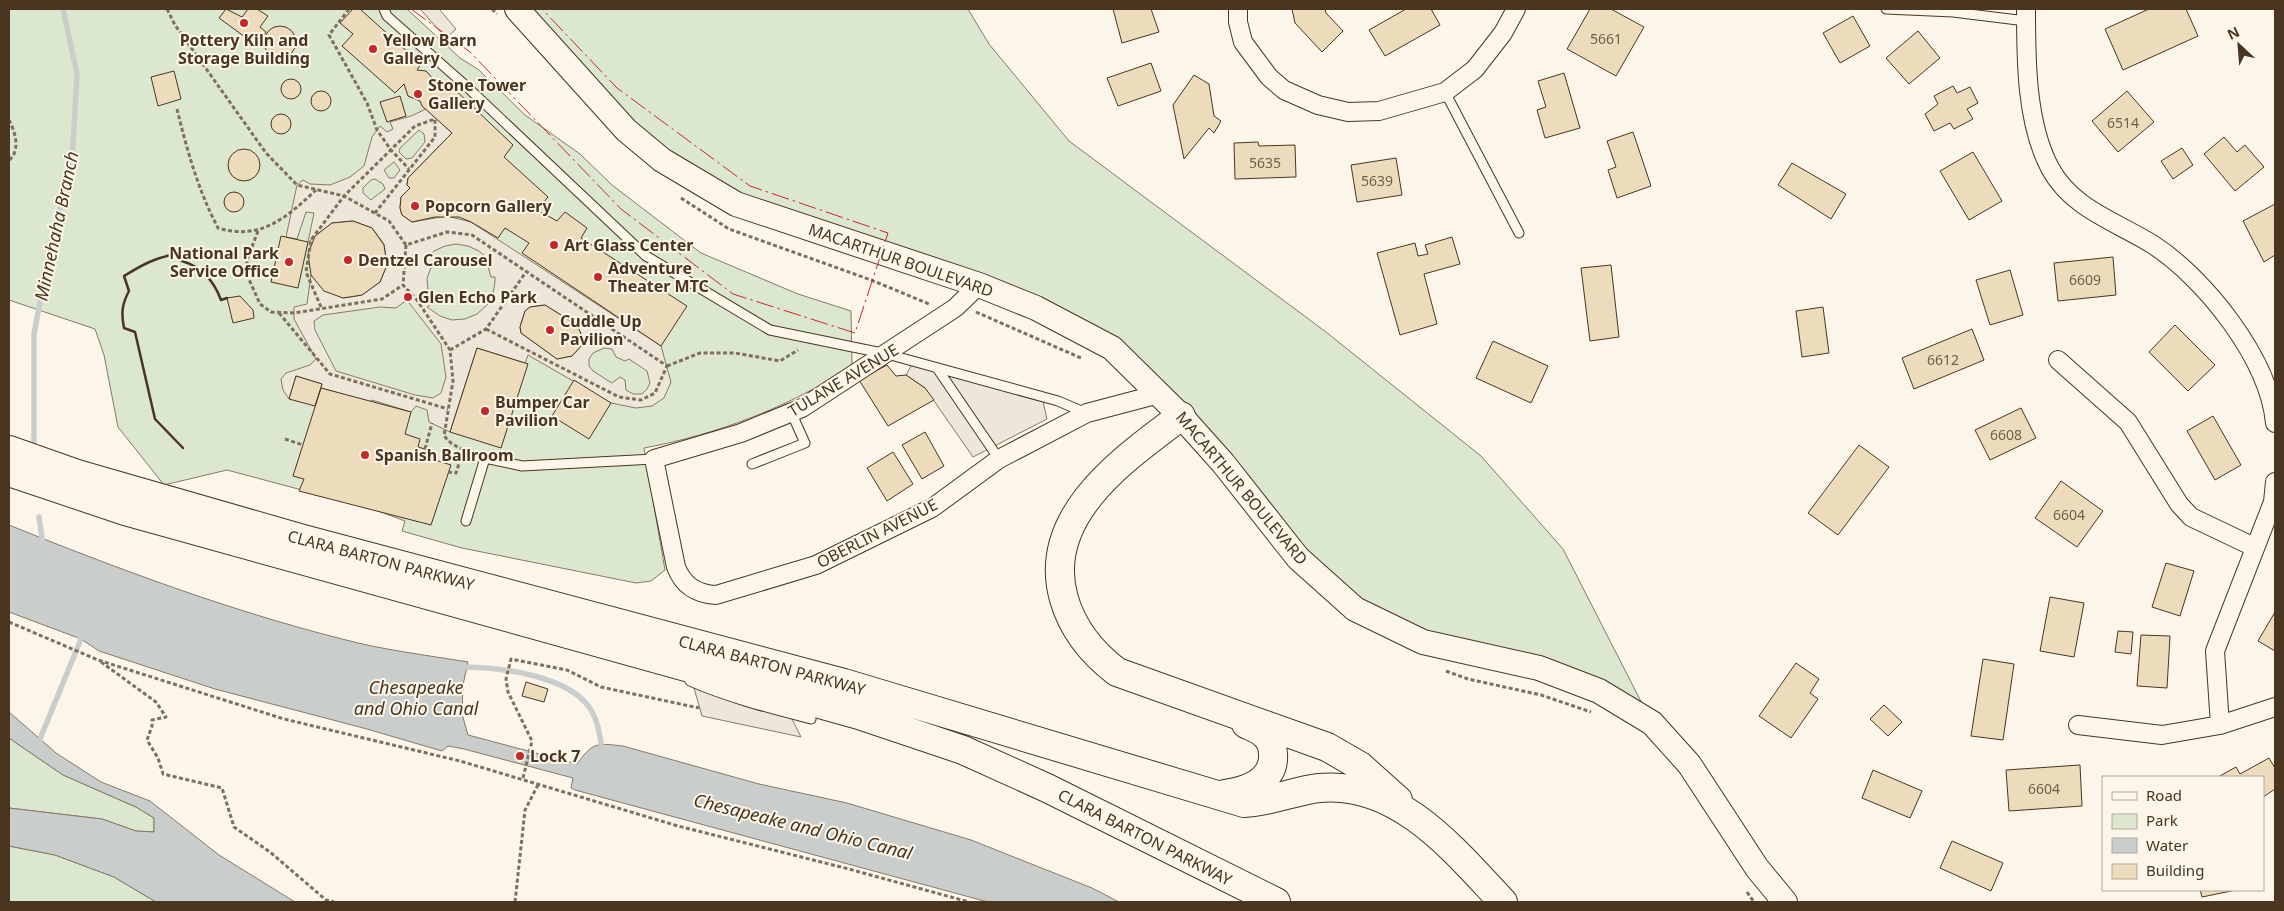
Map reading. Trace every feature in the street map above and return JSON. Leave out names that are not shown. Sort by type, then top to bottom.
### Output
[{"type":"highway","points":[[1181,416],[1134,452],[1105,479],[1070,523],[1062,550],[1059,571],[1061,590],[1068,613],[1077,630],[1101,660],[1117,672],[1230,714],[1309,740],[1343,756],[1374,778],[1417,818]]},
{"type":"highway","name":"CLARA BARTON PARKWAY","points":[[9,450],[76,474],[293,536],[844,683],[1244,803],[1253,803],[1320,788],[1365,793],[1386,800],[1417,818],[1464,860],[1503,902]]},
{"type":"highway","name":"CLARA BARTON PARKWAY","points":[[9,472],[125,511],[859,714],[963,750],[1047,788],[1276,902]]},
{"type":"highway","points":[[632,650],[683,678]]},
{"type":"highway","points":[[1216,794],[1234,792],[1262,782],[1269,773],[1273,762],[1271,744],[1264,734],[1230,714]]},
{"type":"highway","points":[[811,719],[866,726],[963,750]]},
{"type":"main road","name":"MACARTHUR BOULEVARD","points":[[517,9],[626,130],[662,160],[736,204],[979,285],[1036,308],[1112,348],[1181,416],[1223,463],[1298,558],[1355,609],[1423,642],[1539,668],[1598,691],[1652,724],[1689,764],[1757,868],[1785,902]]},
{"type":"street","points":[[1238,9],[1238,22],[1243,42],[1269,77],[1284,90],[1318,105],[1348,112],[1379,111],[1445,92],[1475,69],[1503,32],[1516,9]]},
{"type":"street","points":[[2026,15],[2033,124],[2050,168],[2064,187],[2090,211],[2152,244],[2174,261],[2220,307],[2255,358],[2274,404],[2275,423]]},
{"type":"street","name":"TULANE AVENUE","points":[[654,459],[741,433],[791,412],[887,354],[955,308],[979,285]]},
{"type":"street","points":[[2058,360],[2128,422],[2178,504],[2191,517],[2254,547]]},
{"type":"street","name":"OBERLIN AVENUE","points":[[654,459],[676,567],[681,581],[692,589],[708,595],[716,595],[816,565],[932,508],[999,459],[1087,413],[1159,394]]},
{"type":"street","points":[[2220,725],[2215,650],[2273,502],[2275,482]]},
{"type":"street","points":[[2078,725],[2162,735],[2220,725],[2275,706]]},
{"type":"lane","points":[[378,9],[386,12],[466,85],[646,256],[770,330],[887,354],[1058,401],[1087,413]]},
{"type":"lane","points":[[1886,9],[2026,15]]},
{"type":"lane","points":[[1445,92],[1519,233]]},
{"type":"lane","points":[[937,368],[999,459]]},
{"type":"lane","points":[[752,464],[805,443],[791,412]]},
{"type":"lane","points":[[466,521],[485,458],[522,466],[654,459]]},
{"type":"lane","points":[[683,678],[727,696],[811,719]]},
{"type":"path","points":[[167,9],[175,25],[266,153],[297,185],[344,196],[375,213],[389,221],[406,245],[403,285],[417,300],[450,350],[452,382],[444,436],[463,451],[485,458]]},
{"type":"path","points":[[349,9],[329,35],[367,103],[377,130],[391,150],[409,170]]},
{"type":"path","points":[[176,109],[188,156],[206,205],[218,228],[233,232],[258,231],[290,214],[316,189]]},
{"type":"path","points":[[321,307],[306,272],[310,240],[344,196],[415,126],[435,119],[435,136],[375,213]]},
{"type":"path","points":[[9,120],[16,143],[13,157],[9,160]]},
{"type":"path","points":[[258,231],[247,260],[247,275],[260,304],[271,312],[294,313],[321,307],[382,299],[403,285]]},
{"type":"path","points":[[406,245],[447,232],[472,235],[667,366]]},
{"type":"path","points":[[450,350],[486,329],[526,272]]},
{"type":"path","points":[[972,310],[1087,361]]},
{"type":"path","points":[[279,312],[330,374],[448,409]]},
{"type":"path","points":[[486,329],[618,397],[641,400],[655,392],[667,366],[700,353],[735,353],[780,361],[815,339]]},
{"type":"path","points":[[425,449],[432,423]]},
{"type":"path","points":[[285,439],[303,445]]},
{"type":"path","points":[[448,472],[456,473],[463,451]]},
{"type":"path","points":[[9,622],[98,660],[284,719],[523,778],[678,826],[845,868],[969,902]]},
{"type":"path","points":[[523,778],[532,741],[508,692],[508,668],[511,659],[567,670],[601,687],[699,708]]},
{"type":"path","points":[[98,660],[156,702],[166,718],[152,720],[147,740],[158,758],[163,774],[222,788],[234,827],[270,852],[326,900],[334,902]]},
{"type":"path","points":[[515,902],[525,810],[538,783]]},
{"type":"green space","name":"Glen Echo Park","points":[[9,9],[407,9],[460,58],[479,70],[525,115],[580,154],[612,185],[701,253],[798,294],[851,311],[852,366],[803,394],[752,417],[699,435],[644,448],[665,570],[651,581],[636,583],[462,548],[402,531],[405,521],[373,509],[227,470],[164,485],[118,427],[104,355],[95,329],[9,300]]},
{"type":"green space","points":[[517,9],[968,9],[989,44],[1069,141],[1326,332],[1481,456],[1563,549],[1652,723],[1355,609],[1112,348],[736,204],[662,160]]},
{"type":"green space","points":[[9,738],[63,775],[136,807],[154,818],[154,832],[136,831],[102,819],[9,808]]},
{"type":"green space","points":[[9,846],[55,855],[114,877],[156,902],[9,902]]},
{"type":"shaded area","points":[[420,9],[439,9],[456,29],[446,38]]},
{"type":"shaded area","points":[[426,109],[452,133],[408,178],[407,185],[410,188],[401,197],[400,208],[402,215],[412,222],[447,216],[471,222],[661,346],[671,382],[664,398],[652,406],[636,408],[611,403],[528,355],[525,363],[477,348],[450,432],[429,422],[427,410],[416,406],[411,412],[372,400],[370,402],[321,388],[322,384],[296,376],[289,399],[283,390],[281,379],[286,373],[310,365],[316,359],[294,319],[294,307],[307,304],[311,275],[343,298],[362,295],[380,282],[387,265],[384,244],[372,228],[353,221],[332,223],[308,242],[314,213],[306,212],[297,239],[286,237],[297,185],[303,180],[310,184],[330,185],[350,177],[364,166],[372,137],[380,126],[387,132],[393,129],[390,122]],"holes":[[[419,130],[424,134],[425,142],[412,158],[406,159],[399,152],[400,148]],[[394,162],[400,170],[394,178],[389,178],[384,170]],[[375,179],[383,184],[385,189],[371,200],[363,193],[363,188],[371,180]],[[456,244],[468,246],[479,251],[488,259],[491,277],[495,277],[493,294],[487,305],[477,314],[465,319],[452,320],[440,316],[427,307],[435,301],[428,290],[427,278],[431,268],[424,261],[434,251]],[[407,300],[441,344],[446,377],[441,393],[433,398],[415,395],[336,371],[315,330],[314,321],[323,315],[380,307],[396,308]],[[545,305],[577,325],[582,336],[582,345],[572,356],[557,359],[521,333],[520,327],[525,311],[530,307]],[[604,348],[612,349],[616,357],[625,361],[629,359],[647,371],[650,383],[642,394],[633,394],[626,390],[625,380],[620,377],[612,383],[593,371],[589,366],[589,359],[593,353]]]},
{"type":"shaded area","points":[[914,361],[1042,397],[1047,419],[973,457],[925,388],[906,375]]},
{"type":"shaded area","points":[[692,681],[789,713],[801,737],[702,716]]},
{"type":"water","name":"Chesapeake and Ohio Canal","points":[[9,525],[132,573],[215,602],[299,628],[357,643],[468,662],[463,685],[462,714],[468,735],[577,764],[587,751],[596,746],[607,744],[623,746],[759,784],[847,803],[971,840],[1092,888],[1119,902],[988,902],[575,790],[571,788],[573,778],[464,749],[448,746],[442,751],[215,689],[99,651],[81,639],[9,612]]},
{"type":"water","points":[[9,712],[56,753],[101,782],[150,801],[219,855],[295,902],[156,902],[114,877],[55,855],[9,846],[9,808],[102,819],[136,831],[154,832],[154,818],[136,807],[63,775],[9,738]]},
{"type":"building","name":"Pottery Kiln and Storage Building","points":[[226,9],[242,17],[248,9],[257,9],[268,16],[260,27],[266,32],[256,45],[219,18]]},
{"type":"building","points":[[353,9],[360,9],[421,64],[417,70],[426,71],[435,81],[449,84],[513,145],[504,157],[548,197],[537,210],[557,221],[565,212],[587,228],[581,238],[687,306],[661,346],[522,253],[529,243],[505,228],[498,238],[459,217],[435,217],[412,222],[402,215],[400,208],[401,197],[410,188],[407,185],[408,178],[452,133],[422,106],[420,101],[408,96],[404,84],[395,93],[342,46],[353,34],[340,23]]},
{"type":"building","points":[[1113,9],[1151,9],[1159,32],[1122,43]]},
{"type":"building","points":[[1292,9],[1325,9],[1326,13],[1343,31],[1322,52],[1295,23]]},
{"type":"building","points":[[1406,9],[1431,9],[1440,25],[1385,56],[1369,30]]},
{"type":"building","points":[[1590,9],[1611,9],[1644,27],[1616,76],[1567,49]]},
{"type":"building","points":[[2149,9],[2186,9],[2198,36],[2123,70],[2105,29]]},
{"type":"building","points":[[1853,16],[1870,46],[1840,63],[1823,33]]},
{"type":"building","points":[[280,26],[291,31],[296,42],[291,53],[280,58],[269,53],[264,42],[269,31]]},
{"type":"building","points":[[1918,31],[1940,58],[1909,84],[1886,58]]},
{"type":"building","points":[[1151,63],[1161,91],[1118,106],[1107,78]]},
{"type":"building","points":[[174,71],[181,99],[158,106],[151,77]]},
{"type":"building","points":[[1564,73],[1580,128],[1545,138],[1537,110],[1546,107],[1538,81]]},
{"type":"building","points":[[1194,75],[1209,84],[1214,116],[1221,121],[1214,133],[1209,128],[1184,159],[1173,105]]},
{"type":"building","points":[[291,79],[298,82],[301,89],[298,96],[291,99],[284,96],[281,89],[284,82]]},
{"type":"building","points":[[1953,86],[1957,93],[1970,87],[1978,103],[1967,109],[1973,119],[1954,129],[1950,123],[1934,131],[1925,114],[1938,104],[1934,96]]},
{"type":"building","points":[[321,91],[328,94],[331,101],[328,108],[321,111],[314,108],[311,101],[314,94]]},
{"type":"building","points":[[2127,91],[2154,122],[2118,152],[2092,121]]},
{"type":"building","points":[[400,96],[406,116],[387,122],[380,102]]},
{"type":"building","points":[[281,114],[288,117],[291,124],[288,131],[281,134],[274,131],[271,124],[274,117]]},
{"type":"building","points":[[1633,132],[1651,186],[1617,198],[1608,170],[1616,167],[1607,141]]},
{"type":"building","points":[[2224,137],[2237,152],[2245,145],[2264,167],[2235,191],[2204,154]]},
{"type":"building","points":[[1258,142],[1259,146],[1295,145],[1296,177],[1235,179],[1234,143]]},
{"type":"building","points":[[2182,148],[2193,165],[2173,179],[2161,161]]},
{"type":"building","points":[[244,149],[255,154],[260,165],[255,176],[244,181],[233,176],[228,165],[233,154]]},
{"type":"building","points":[[1973,152],[2002,201],[1969,220],[1940,171]]},
{"type":"building","points":[[1396,158],[1402,195],[1357,202],[1351,165]]},
{"type":"building","points":[[1792,163],[1846,194],[1831,219],[1778,185]]},
{"type":"building","points":[[234,192],[241,195],[244,202],[241,209],[234,212],[227,209],[224,202],[227,195]]},
{"type":"building","points":[[2275,204],[2275,255],[2264,262],[2243,221]]},
{"type":"building","name":"Dentzel Carousel","points":[[353,221],[372,228],[384,245],[387,265],[380,282],[362,295],[343,298],[324,291],[311,275],[308,254],[315,236],[332,223]]},
{"type":"building","name":"National Park Service Office","points":[[281,236],[308,242],[298,288],[271,282]]},
{"type":"building","points":[[1452,237],[1460,264],[1424,274],[1437,324],[1400,335],[1377,253],[1415,243],[1418,256],[1428,254],[1425,245]]},
{"type":"building","points":[[2113,257],[2116,295],[2058,301],[2054,263]]},
{"type":"building","points":[[1611,265],[1619,337],[1590,341],[1581,268]]},
{"type":"building","points":[[2010,270],[2023,315],[1990,325],[1976,280]]},
{"type":"building","points":[[240,296],[253,310],[254,318],[233,323],[227,298]]},
{"type":"building","name":"Cuddle Up Pavilion","points":[[545,305],[577,325],[582,336],[582,345],[572,356],[557,359],[521,333],[520,327],[525,311],[530,307]]},
{"type":"building","points":[[1823,307],[1829,353],[1802,357],[1796,311]]},
{"type":"building","points":[[2175,325],[2215,365],[2188,391],[2149,352]]},
{"type":"building","points":[[1972,329],[1984,360],[1914,389],[1902,358]]},
{"type":"building","points":[[1493,341],[1548,366],[1531,403],[1476,378]]},
{"type":"building","name":"Bumper Car Pavilion","points":[[477,348],[528,364],[501,448],[450,432]]},
{"type":"building","points":[[887,365],[896,376],[906,375],[925,388],[934,400],[888,426],[859,380]]},
{"type":"building","points":[[296,376],[322,384],[315,406],[289,399]]},
{"type":"building","points":[[574,380],[611,403],[589,439],[552,416]]},
{"type":"building","name":"Spanish Ballroom","points":[[321,388],[411,412],[405,434],[420,439],[418,447],[432,451],[429,458],[451,465],[431,525],[299,491],[304,479],[293,476]]},
{"type":"building","points":[[2021,408],[2036,438],[1990,460],[1975,430]]},
{"type":"building","points":[[2213,416],[2241,465],[2215,480],[2187,431]]},
{"type":"building","points":[[925,432],[944,466],[922,479],[902,445]]},
{"type":"building","points":[[1859,445],[1889,467],[1838,535],[1808,513]]},
{"type":"building","points":[[893,452],[913,484],[887,501],[867,468]]},
{"type":"building","points":[[2061,481],[2103,511],[2077,547],[2035,518]]},
{"type":"building","points":[[2166,563],[2194,571],[2180,616],[2152,607]]},
{"type":"building","points":[[2050,597],[2084,603],[2074,657],[2040,651]]},
{"type":"building","points":[[2275,612],[2275,651],[2258,641]]},
{"type":"building","points":[[2118,631],[2133,632],[2131,654],[2115,652]]},
{"type":"building","points":[[2141,635],[2170,636],[2167,688],[2137,686]]},
{"type":"building","points":[[1983,659],[2014,664],[2003,740],[1971,736]]},
{"type":"building","points":[[1796,663],[1819,679],[1810,693],[1818,699],[1791,738],[1759,716]]},
{"type":"building","points":[[526,682],[548,689],[544,702],[522,696]]},
{"type":"building","points":[[1884,705],[1902,722],[1888,736],[1870,719]]},
{"type":"building","points":[[2269,758],[2275,768],[2275,789],[2264,796],[2264,776],[2220,776],[2236,767],[2240,774]]},
{"type":"building","points":[[2080,765],[2082,806],[2009,811],[2006,770]]},
{"type":"building","points":[[1873,770],[1922,791],[1910,818],[1862,798]]},
{"type":"building","points":[[1952,841],[2003,863],[1991,891],[1940,868]]},
{"type":"building","points":[[2200,891],[2231,891],[2202,897]]},
{"type":"waterway","name":"Minnehaha Branch","points":[[34,444],[34,334],[50,249],[72,161],[77,74],[63,9]]},
{"type":"waterway","name":"Minnehaha Branch","points":[[39,517],[43,545]]},
{"type":"waterway","name":"Minnehaha Branch","points":[[40,739],[81,639],[77,632]]},
{"type":"waterway","name":"Chesapeake and Ohio Canal","points":[[468,667],[516,672],[550,681],[566,688],[579,696],[592,711],[601,743]]},
{"type":"wall","points":[[183,448],[155,419],[135,332],[124,328],[123,309],[129,291],[124,276],[149,262],[177,254],[182,261],[196,267],[211,281],[221,300],[227,298]]},
{"type":"power","points":[[411,9],[470,52],[621,209],[733,294],[855,333],[888,233],[750,186],[617,88],[542,9]]},
{"type":"place","name":"Pottery Kiln and Storage Building","points":[[244,23]]},
{"type":"place","name":"Yellow Barn Gallery","points":[[373,49]]},
{"type":"place","name":"Stone Tower Gallery","points":[[418,94]]},
{"type":"place","name":"Popcorn Gallery","points":[[415,206]]},
{"type":"place","name":"Art Glass Center","points":[[554,245]]},
{"type":"place","name":"Dentzel Carousel","points":[[348,260]]},
{"type":"place","name":"National Park Service Office","points":[[289,262]]},
{"type":"place","name":"Adventure Theater MTC","points":[[598,277]]},
{"type":"place","name":"Glen Echo Park","points":[[408,297]]},
{"type":"place","name":"Cuddle Up Pavilion","points":[[550,330]]},
{"type":"place","name":"Bumper Car Pavilion","points":[[485,411]]},
{"type":"place","name":"Spanish Ballroom","points":[[365,455]]},
{"type":"place","name":"Lock 7","points":[[520,756]]}]
